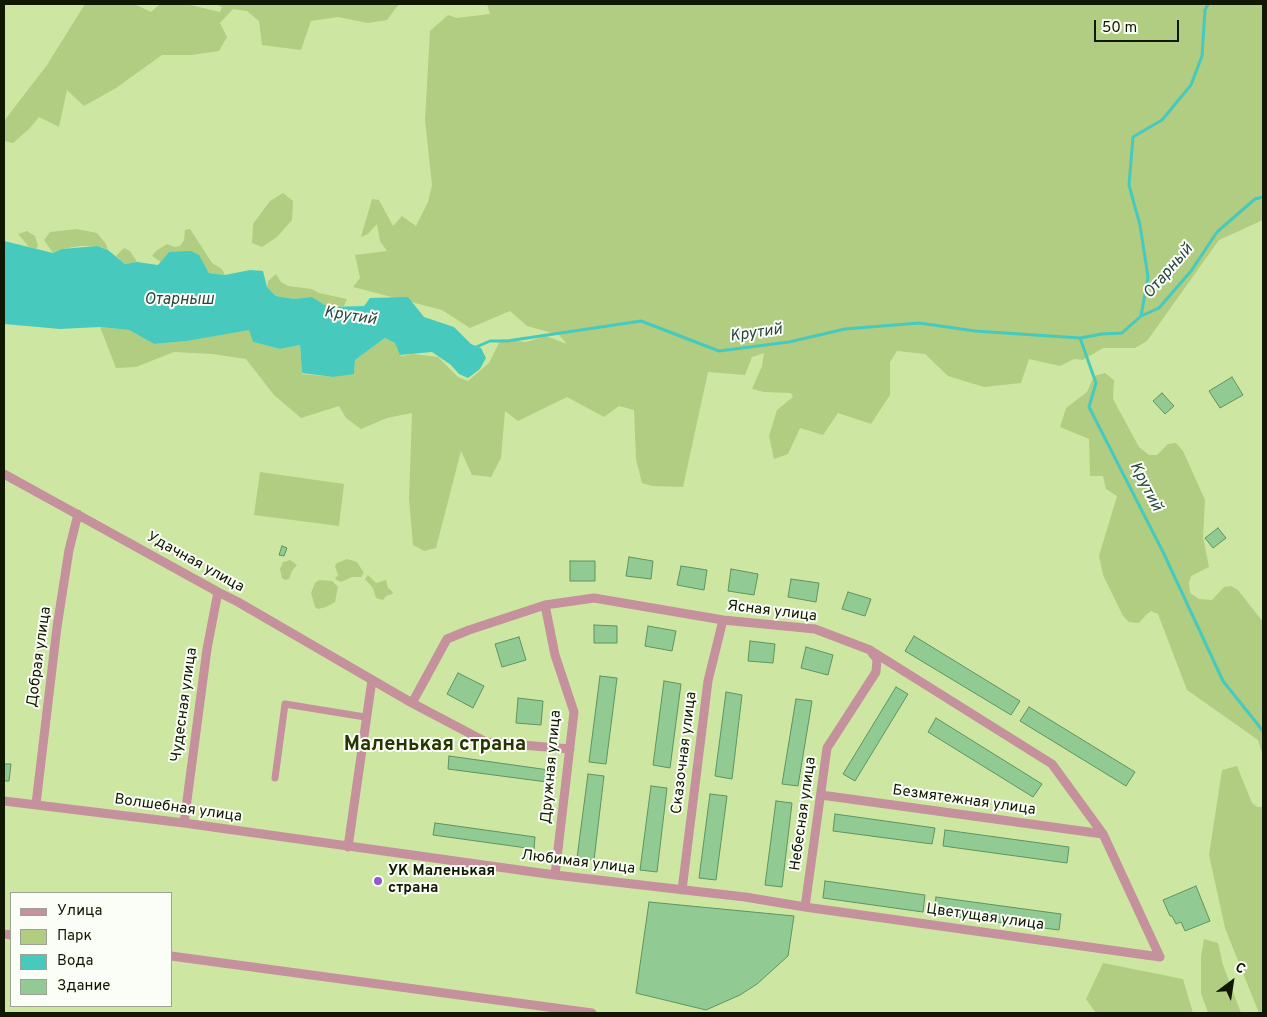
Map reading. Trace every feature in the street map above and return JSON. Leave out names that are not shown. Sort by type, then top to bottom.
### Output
[{"type":"street","name":"Удачная улица","points":[[4,474],[238,602],[412,703],[486,742],[570,749]]},
{"type":"street","name":"Добрая улица","points":[[36,804],[57,627],[69,550],[78,514]]},
{"type":"street","name":"Чудесная улица","points":[[184,823],[207,649],[218,592]]},
{"type":"street","name":"Ясная улица","points":[[412,703],[447,639],[545,605],[594,598],[723,620],[815,629],[870,650],[1052,764],[1103,834],[1160,957]]},
{"type":"street","name":"Дружная улица","points":[[545,605],[555,655],[574,712],[555,875]]},
{"type":"street","name":"Сказочная улица","points":[[682,890],[708,681],[723,620]]},
{"type":"street","name":"Небесная улица","points":[[805,907],[827,748],[876,672],[877,659],[870,650]]},
{"type":"street","points":[[348,847],[365,717],[372,680]]},
{"type":"street","points":[[275,778],[285,704],[365,717]]},
{"type":"street","name":"Безмятежная улица","points":[[821,795],[1103,834]]},
{"type":"street","name":"Волшебная улица","points":[[4,801],[184,823],[348,847]]},
{"type":"street","name":"Любимая улица","points":[[348,847],[555,875],[745,897],[805,907]]},
{"type":"street","name":"Цветущая улица","points":[[805,907],[1160,957]]},
{"type":"street","points":[[172,956],[592,1013]]},
{"type":"green space","points":[[85,4],[134,4],[151,12],[160,4],[186,4],[220,12],[222,7],[215,4],[399,4],[387,20],[368,23],[338,17],[311,21],[301,50],[262,45],[259,21],[247,11],[233,9],[220,23],[227,37],[219,51],[191,55],[162,55],[116,88],[84,106],[67,90],[59,127],[39,117],[13,143],[4,141],[4,121],[47,65]]},
{"type":"green space","points":[[487,4],[1263,4],[1263,220],[1219,240],[1147,341],[1135,348],[1103,348],[1083,360],[1074,359],[1060,366],[1029,359],[1021,383],[984,387],[948,376],[925,354],[897,351],[890,362],[890,395],[871,424],[838,413],[823,435],[800,428],[788,454],[774,459],[769,436],[777,410],[793,397],[791,393],[764,392],[752,389],[762,366],[764,353],[752,357],[745,375],[708,372],[683,487],[652,486],[642,483],[636,459],[634,410],[619,406],[604,417],[567,397],[518,421],[505,411],[501,458],[491,477],[472,475],[461,451],[436,548],[424,551],[413,545],[409,499],[412,413],[387,418],[361,429],[346,418],[339,406],[301,418],[274,395],[246,359],[212,354],[174,352],[136,367],[116,368],[100,327],[129,330],[154,344],[187,341],[249,329],[253,342],[280,349],[300,345],[302,374],[333,377],[354,373],[355,360],[385,338],[395,343],[401,356],[413,354],[438,357],[458,377],[468,381],[489,363],[501,339],[526,342],[546,336],[567,344],[559,335],[527,326],[510,311],[470,328],[442,310],[353,287],[360,278],[355,255],[387,251],[380,241],[377,224],[368,234],[361,237],[372,199],[379,200],[393,226],[402,216],[416,226],[428,202],[432,185],[425,120],[430,31],[448,15],[457,18],[490,14]]},
{"type":"green space","points":[[283,193],[293,201],[292,220],[277,237],[262,247],[252,243],[253,224],[270,201]]},
{"type":"green space","points":[[77,229],[97,233],[106,244],[108,250],[97,246],[80,246],[62,249],[53,253],[44,240],[50,232]]},
{"type":"green space","points":[[190,229],[212,263],[222,269],[225,275],[209,273],[199,256],[169,252],[161,262],[152,256],[167,244],[175,247],[180,246],[184,240],[185,230]]},
{"type":"green space","points":[[27,231],[35,236],[38,246],[36,249],[29,247],[18,234]]},
{"type":"green space","points":[[124,248],[130,251],[137,262],[125,264],[116,256]]},
{"type":"green space","points":[[276,274],[281,282],[288,286],[312,289],[319,293],[347,299],[344,306],[328,307],[312,297],[294,299],[276,296],[267,287],[268,281]]},
{"type":"green space","points":[[1105,373],[1114,380],[1113,399],[1139,447],[1149,455],[1157,455],[1168,444],[1176,443],[1183,451],[1205,500],[1203,537],[1209,567],[1191,576],[1189,583],[1190,593],[1199,599],[1212,600],[1224,587],[1231,586],[1238,590],[1263,622],[1263,755],[1258,740],[1187,690],[1158,614],[1151,611],[1139,623],[1129,622],[1123,616],[1103,575],[1099,556],[1117,496],[1106,489],[1103,476],[1090,476],[1089,439],[1060,427],[1066,408],[1087,392],[1094,376]]},
{"type":"green space","points":[[260,472],[344,484],[339,526],[254,515]]},
{"type":"green space","points":[[347,559],[357,562],[364,573],[361,577],[352,577],[341,582],[335,579],[338,575],[335,566],[337,563]]},
{"type":"green space","points":[[290,560],[297,565],[289,579],[285,580],[282,578],[280,569],[283,562]]},
{"type":"green space","points":[[368,575],[376,583],[386,580],[388,588],[393,592],[392,594],[386,596],[383,600],[376,598],[373,588],[365,579]]},
{"type":"green space","points":[[319,580],[332,581],[338,587],[335,602],[318,609],[315,607],[311,593],[315,583]]},
{"type":"green space","points":[[1237,766],[1252,803],[1257,807],[1263,807],[1263,1013],[1259,1013],[1225,928],[1209,855],[1222,770]]},
{"type":"green space","points":[[1204,939],[1218,943],[1223,965],[1241,1013],[1208,1013],[1201,993],[1201,957]]},
{"type":"green space","points":[[1103,963],[1183,979],[1193,1013],[1096,1013],[1086,999]]},
{"type":"water","name":"Отарныш","points":[[4,241],[53,253],[62,249],[97,246],[108,250],[125,264],[137,262],[158,265],[169,252],[191,251],[199,255],[209,273],[225,275],[250,270],[263,271],[267,287],[276,296],[294,299],[312,297],[328,307],[364,306],[370,298],[408,297],[424,317],[454,327],[471,344],[481,348],[486,358],[480,369],[468,378],[459,374],[451,365],[432,352],[400,355],[395,343],[385,338],[355,360],[354,374],[333,377],[302,373],[300,345],[280,349],[253,342],[249,330],[187,341],[154,344],[129,330],[100,327],[60,329],[4,324]]},
{"type":"building","points":[[1232,377],[1243,395],[1220,408],[1209,391]]},
{"type":"building","points":[[1162,393],[1174,406],[1165,414],[1153,401]]},
{"type":"building","points":[[1218,528],[1226,538],[1213,548],[1205,538]]},
{"type":"building","points":[[282,546],[287,548],[284,556],[279,555]]},
{"type":"building","points":[[629,557],[653,561],[651,579],[626,576]]},
{"type":"building","points":[[570,561],[595,561],[595,581],[570,581]]},
{"type":"building","points":[[681,566],[707,570],[704,590],[677,585]]},
{"type":"building","points":[[731,569],[758,574],[754,595],[728,591]]},
{"type":"building","points":[[791,579],[819,583],[816,602],[788,597]]},
{"type":"building","points":[[848,592],[871,599],[865,616],[842,609]]},
{"type":"building","points":[[594,625],[617,626],[617,643],[594,643]]},
{"type":"building","points":[[648,626],[676,631],[672,651],[645,646]]},
{"type":"building","points":[[914,636],[1020,701],[1011,715],[905,651]]},
{"type":"building","points":[[519,637],[526,660],[502,667],[495,644]]},
{"type":"building","points":[[750,641],[775,644],[773,663],[748,661]]},
{"type":"building","points":[[806,647],[833,655],[828,675],[801,668]]},
{"type":"building","points":[[458,673],[484,686],[473,708],[447,694]]},
{"type":"building","points":[[600,676],[617,678],[606,764],[589,762]]},
{"type":"building","points":[[664,681],[681,684],[670,768],[653,765]]},
{"type":"building","points":[[896,687],[908,694],[855,781],[843,774]]},
{"type":"building","points":[[726,692],[742,695],[732,779],[715,776]]},
{"type":"building","points":[[518,698],[543,701],[541,725],[516,723]]},
{"type":"building","points":[[796,699],[812,701],[798,786],[782,784]]},
{"type":"building","points":[[1029,707],[1135,772],[1126,786],[1020,721]]},
{"type":"building","points":[[936,718],[1042,784],[1033,797],[928,732]]},
{"type":"building","points":[[449,756],[549,770],[547,782],[448,769]]},
{"type":"building","points":[[4,764],[11,764],[9,781],[4,781]]},
{"type":"building","points":[[588,774],[604,776],[594,860],[577,858]]},
{"type":"building","points":[[651,786],[667,788],[657,872],[640,870]]},
{"type":"building","points":[[710,794],[727,796],[716,880],[699,878]]},
{"type":"building","points":[[776,801],[792,803],[782,887],[765,885]]},
{"type":"building","points":[[835,814],[935,828],[932,844],[833,831]]},
{"type":"building","points":[[435,823],[535,837],[534,849],[433,835]]},
{"type":"building","points":[[945,830],[1069,847],[1067,863],[943,846]]},
{"type":"building","points":[[825,881],[925,895],[923,912],[823,898]]},
{"type":"building","points":[[1196,886],[1210,921],[1185,931],[1181,922],[1176,924],[1172,916],[1170,916],[1163,900]]},
{"type":"building","points":[[936,897],[1061,914],[1059,930],[934,914]]},
{"type":"building","points":[[649,902],[794,916],[788,956],[757,984],[740,995],[706,1010],[636,993]]},
{"type":"waterway","points":[[1141,316],[1148,277],[1140,225],[1129,185],[1133,137],[1162,120],[1191,85],[1202,56],[1205,10],[1208,4]]},
{"type":"waterway","name":"Отарный","points":[[1080,338],[1122,333],[1141,316],[1159,308],[1191,271],[1217,232],[1255,199],[1263,197]]},
{"type":"waterway","name":"Крутий","points":[[474,348],[490,341],[507,341],[641,321],[719,351],[789,342],[845,329],[919,323],[975,331],[1080,338],[1096,383],[1089,407],[1164,554],[1223,681],[1263,731]]},
{"type":"place","name":"УК Маленькая страна","points":[[378,881]]},
{"type":"district","name":"Маленькая страна","points":[[435,746]]}]
